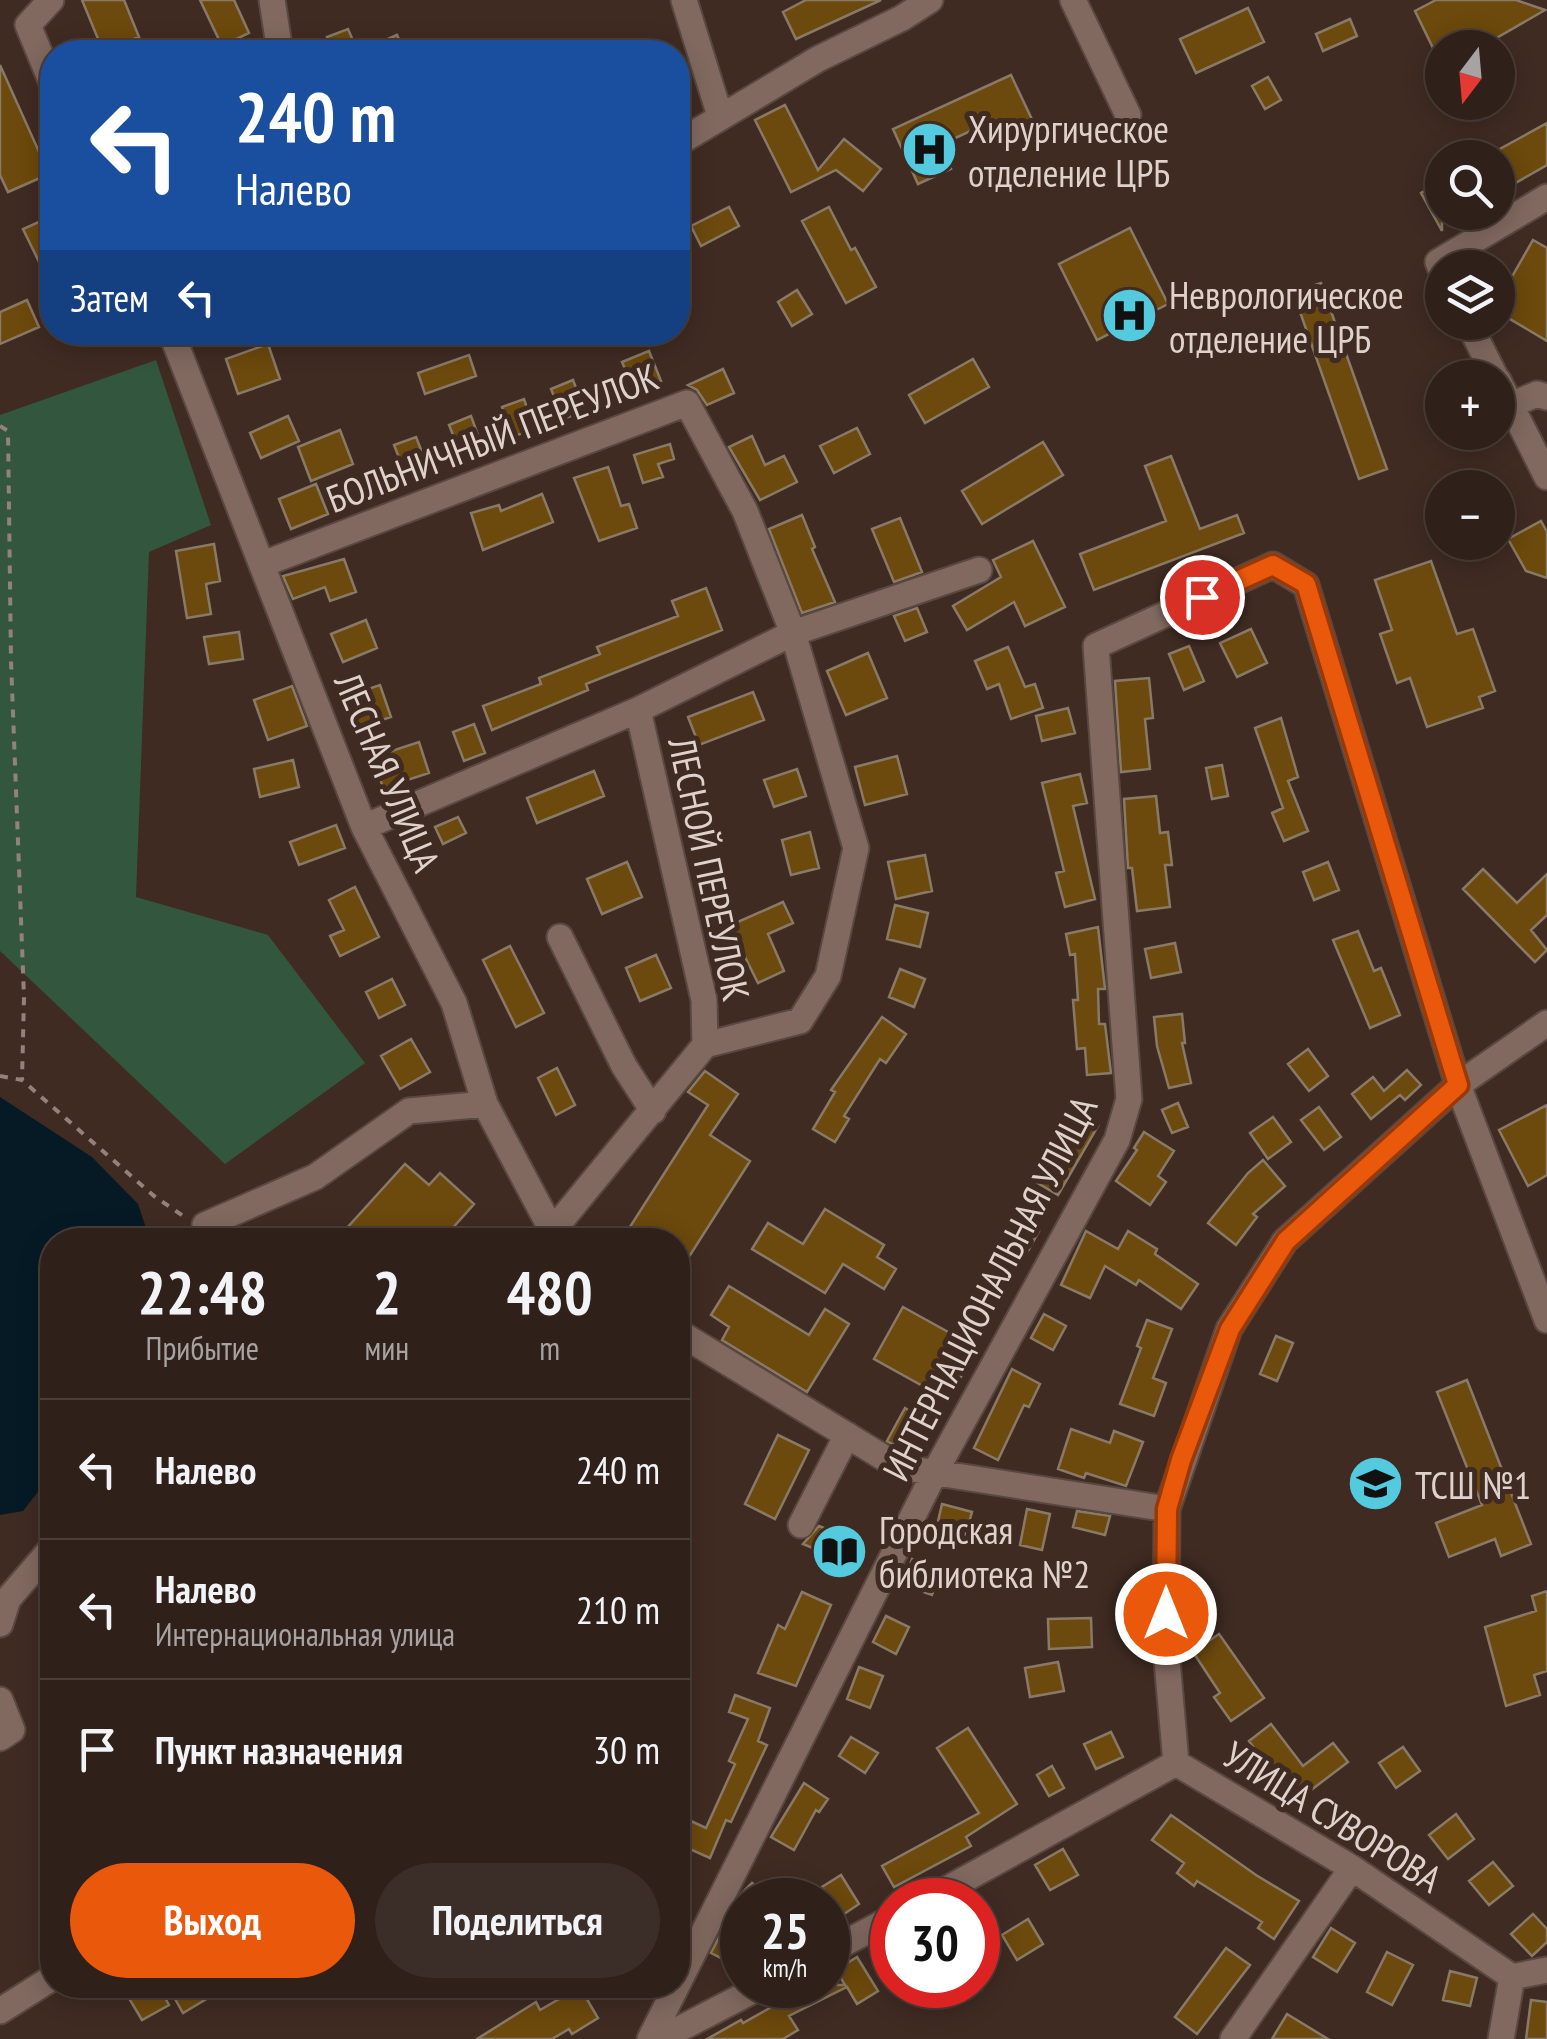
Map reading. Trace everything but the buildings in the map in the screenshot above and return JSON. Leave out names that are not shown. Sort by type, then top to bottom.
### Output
[{"type":"street","points":[[40,54],[28,25],[51,0]]},
{"type":"street","points":[[272,0],[278,40]]},
{"type":"street","points":[[684,0],[720,116]]},
{"type":"street","points":[[690,135],[818,58],[902,18],[930,0]]},
{"type":"street","points":[[1072,0],[1128,115]]},
{"type":"street","points":[[1458,250],[1547,197]]},
{"type":"street","name":"ЛЕСНАЯ УЛИЦА","points":[[177,345],[364,828],[454,1003],[485,1104],[546,1228]]},
{"type":"street","points":[[1515,404],[1537,394],[1547,397]]},
{"type":"street","name":"БОЛЬНИЧНЫЙ ПЕРЕУЛОК","points":[[263,564],[687,404],[744,511],[793,633]]},
{"type":"street","points":[[1515,416],[1547,477]]},
{"type":"street","name":"ИНТЕРНАЦИОНАЛЬНАЯ УЛИЦА","points":[[690,1959],[934,1474],[1117,1140],[1129,1098],[1096,646],[1273,565],[1306,584],[1458,1085]]},
{"type":"street","points":[[364,828],[638,710],[793,633],[980,570]]},
{"type":"street","points":[[559,1228],[705,1045],[800,1022],[828,976],[856,848],[793,633]]},
{"type":"street","name":"ЛЕСНОЙ ПЕРЕУЛОК","points":[[638,710],[704,1000],[705,1045]]},
{"type":"street","points":[[560,937],[624,1066],[653,1110]]},
{"type":"street","name":"УЛИЦА СУВОРОВА","points":[[1512,1976],[1352,1868],[1176,1763],[1166,1649],[1167,1509],[1230,1329],[1286,1241],[1458,1085],[1547,1023]]},
{"type":"street","points":[[1458,1085],[1547,1320]]},
{"type":"street","points":[[205,1225],[315,1177],[409,1111],[485,1104]]},
{"type":"street","points":[[690,1339],[899,1467],[1167,1509]]},
{"type":"street","points":[[801,1525],[846,1435]]},
{"type":"street","points":[[0,1624],[8,1599],[40,1562]]},
{"type":"street","points":[[0,1700],[12,1730],[0,1738]]},
{"type":"street","points":[[967,1878],[1176,1763]]},
{"type":"street","points":[[1234,2039],[1352,1868]]},
{"type":"street","points":[[1501,2039],[1512,1976],[1547,1970]]},
{"type":"street","points":[[0,2012],[40,1986]]},
{"type":"street","name":"ИНТЕРНАЦИОНАЛЬНАЯ УЛИЦА","points":[[650,2039],[671,1998]]},
{"type":"street","points":[[660,2039],[720,2008]]},
{"type":"path","points":[[0,426],[8,431],[11,662],[24,997],[22,1080]]},
{"type":"path","points":[[0,1076],[22,1080],[154,1196],[185,1218],[205,1225]]},
{"type":"green space","points":[[156,360],[211,525],[149,552],[136,897],[268,935],[365,1063],[225,1164],[0,951],[0,415]]},
{"type":"water","points":[[0,1097],[92,1157],[138,1204],[146,1228],[40,1228],[40,1489],[23,1511],[0,1515]]},
{"type":"place","name":"Хирургическое отделение ЦРБ","points":[[929,150]]},
{"type":"place","name":"Неврологическое отделение ЦРБ","points":[[1130,316]]},
{"type":"place","name":"ТСШ №1","points":[[1376,1484]]},
{"type":"place","name":"Городская библиотека №2","points":[[840,1551]]},
{"type":"route","points":[[1166,1614],[1167,1509],[1230,1329],[1286,1241],[1458,1085],[1306,584],[1273,565],[1202,597]]}]
